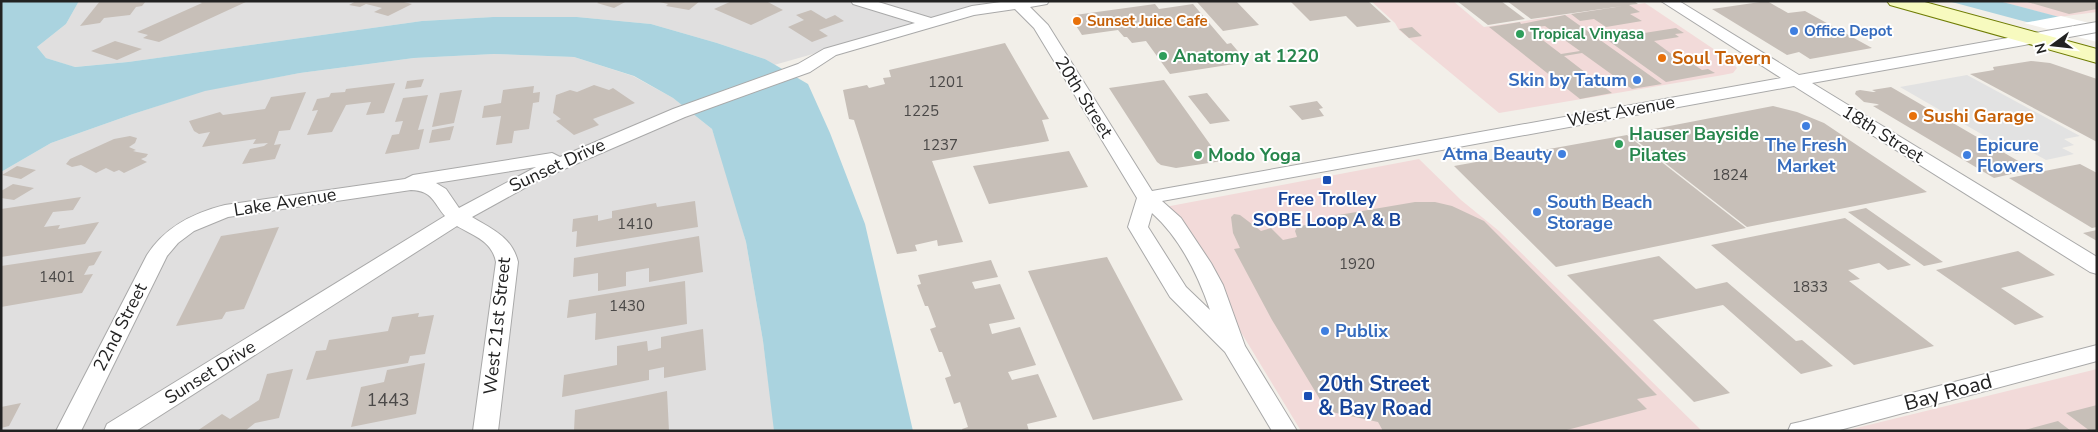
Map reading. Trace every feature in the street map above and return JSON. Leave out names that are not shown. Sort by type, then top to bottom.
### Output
[{"type":"main road","points":[[1897,1],[2097,56]]},
{"type":"street","points":[[858,1],[937,28]]},
{"type":"street","points":[[1018,3],[1042,1]]},
{"type":"street","name":"18th Street","points":[[1668,1],[2097,267]]},
{"type":"street","name":"Sunset Drive","points":[[116,431],[457,217],[504,190],[576,155],[679,113],[804,68],[836,64],[863,49],[937,28],[1003,17],[1018,3]]},
{"type":"street","name":"20th Street","points":[[1018,3],[1040,25],[1147,198],[1174,222],[1207,274],[1234,347],[1285,431]]},
{"type":"street","name":"West Avenue","points":[[1147,198],[2097,27]]},
{"type":"street","name":"Lake Avenue","points":[[180,230],[202,218],[225,211],[576,155]]},
{"type":"street","name":"Lake Avenue","points":[[393,185],[419,184],[432,188],[438,191],[457,217]]},
{"type":"street","name":"20th Street","points":[[1147,198],[1138,227],[1178,292],[1234,347]]},
{"type":"street","name":"West 21st Street","points":[[457,217],[496,240],[505,249],[507,256],[485,431]]},
{"type":"street","name":"22nd Street","points":[[68,431],[157,255],[167,241],[180,230]]},
{"type":"street","name":"Bay Road","points":[[1800,431],[2097,353]]},
{"type":"shaded area","points":[[79,1],[997,2],[774,65],[765,59],[717,43],[651,24],[577,17],[493,17],[422,21],[128,62],[74,67],[46,58],[37,47],[66,24]]},
{"type":"shaded area","points":[[1371,1],[1453,1],[1484,27],[1645,3],[1730,60],[1737,68],[1733,73],[1723,75],[1499,113],[1399,30],[1395,23]]},
{"type":"shaded area","points":[[1999,1],[2097,1],[2097,12],[2058,17]]},
{"type":"shaded area","points":[[494,54],[574,57],[633,76],[673,98],[712,129],[728,176],[746,242],[763,341],[775,431],[1,431],[1,172],[51,143],[206,90],[300,73],[414,58]]},
{"type":"shaded area","points":[[1967,75],[2080,136],[2064,139],[2074,145],[2062,148],[2074,154],[2046,160],[2030,151],[2016,154],[1900,87]]},
{"type":"shaded area","points":[[1419,159],[1461,200],[1499,231],[1702,431],[1301,431],[1165,207]]},
{"type":"shaded area","points":[[2097,369],[2097,431],[1844,431]]},
{"type":"water","points":[[1,1],[79,1],[66,24],[37,47],[46,58],[75,67],[128,62],[422,21],[493,17],[577,17],[651,24],[765,59],[808,84],[830,133],[865,224],[913,431],[774,431],[763,341],[746,242],[712,129],[673,98],[634,76],[574,57],[494,54],[414,58],[300,73],[205,91],[133,114],[51,143],[1,172]]},
{"type":"water","points":[[1948,1],[1999,1],[2097,27],[2097,41]]},
{"type":"pier","points":[[2061,16],[2097,25],[2097,42],[2024,23]]},
{"type":"building","points":[[100,1],[146,1],[142,6],[136,7],[130,15],[104,18],[100,23],[80,26]]},
{"type":"building","points":[[197,1],[248,1],[159,42],[143,38],[148,35],[137,32],[202,3]]},
{"type":"building","points":[[356,1],[406,1],[404,2],[412,4],[388,16],[374,12],[382,8],[366,4],[360,7],[349,5]]},
{"type":"building","points":[[600,1],[627,1],[614,8],[597,3]]},
{"type":"building","points":[[655,1],[700,1],[689,10],[666,6],[668,4]]},
{"type":"building","points":[[732,1],[766,1],[783,10],[751,25],[714,9]]},
{"type":"building","points":[[1236,1],[1259,25],[1223,31],[1197,2]]},
{"type":"building","points":[[1290,1],[1368,1],[1391,22],[1357,27],[1346,16],[1310,21]]},
{"type":"building","points":[[1457,1],[1501,1],[1525,19],[1488,25]]},
{"type":"building","points":[[1507,1],[1634,1],[1638,4],[1629,5],[1640,12],[1630,14],[1642,21],[1606,27],[1594,19],[1580,21],[1571,14],[1623,6],[1531,19]]},
{"type":"building","name":"Office Depot","points":[[1767,1],[1788,13],[1805,11],[1872,48],[1810,59],[1799,52],[1787,55],[1712,9]]},
{"type":"building","points":[[2024,1],[2097,1],[2097,9],[2069,14]]},
{"type":"building","points":[[1155,4],[1159,9],[1193,4],[1227,44],[1231,43],[1247,62],[1170,74],[1146,41],[1132,43],[1118,30],[1082,35],[1073,21],[1079,21],[1075,15]]},
{"type":"building","points":[[811,10],[826,19],[835,15],[844,21],[819,30],[828,36],[812,42],[788,27],[804,20],[796,15]]},
{"type":"building","points":[[1565,15],[1662,84],[1632,89],[1582,53],[1564,56],[1612,93],[1580,99],[1489,27],[1520,22],[1521,24]],"holes":[[[1545,26],[1580,51],[1561,54],[1527,28]]]},
{"type":"building","points":[[1412,27],[1422,36],[1409,38],[1399,29]]},
{"type":"building","points":[[1676,28],[1684,33],[1675,34],[1679,37],[1654,41],[1681,61],[1687,60],[1702,70],[1708,69],[1715,73],[1666,82],[1606,39]]},
{"type":"building","points":[[115,41],[142,49],[117,60],[91,51]]},
{"type":"building","points":[[1005,43],[1049,119],[1042,120],[1049,141],[932,161],[963,242],[938,246],[937,240],[915,245],[917,251],[897,254],[854,120],[849,119],[843,90],[867,85],[869,88],[885,84],[883,78],[891,77],[889,70]]},
{"type":"building","points":[[2031,61],[2050,63],[2097,79],[2097,142],[1970,74],[1994,70],[1993,67]]},
{"type":"building","points":[[424,79],[421,87],[405,89],[407,81]]},
{"type":"building","points":[[1164,80],[1222,161],[1176,168],[1161,165],[1157,162],[1109,88]]},
{"type":"building","points":[[395,83],[384,113],[366,115],[371,102],[346,105],[332,132],[307,135],[318,110],[312,111],[317,99],[329,97],[331,93],[345,92],[346,89]]},
{"type":"building","points":[[594,85],[609,90],[613,88],[635,103],[593,119],[599,125],[574,135],[556,121],[561,119],[553,113],[556,95],[570,90],[577,92]]},
{"type":"building","points":[[534,86],[533,93],[540,92],[539,102],[533,103],[529,129],[514,131],[512,143],[496,145],[501,116],[482,118],[484,106],[501,103],[503,90]]},
{"type":"building","points":[[1891,87],[2032,169],[1994,178],[1873,106],[1879,105],[1864,102],[1855,94],[1856,91],[1860,90],[1876,92],[1872,90]]},
{"type":"building","points":[[462,90],[454,123],[432,127],[440,93]]},
{"type":"building","points":[[306,92],[290,130],[279,131],[274,145],[281,144],[275,159],[242,164],[250,149],[264,146],[268,143],[253,144],[256,139],[202,147],[210,132],[199,134],[194,131],[189,121],[220,112],[223,115],[265,109],[271,97]]},
{"type":"building","points":[[1207,93],[1230,121],[1210,124],[1188,96]]},
{"type":"building","points":[[428,95],[418,130],[424,129],[419,149],[385,154],[392,135],[399,134],[403,121],[395,122],[403,98]]},
{"type":"building","points":[[1317,101],[1323,108],[1319,109],[1324,116],[1302,120],[1289,106]]},
{"type":"building","points":[[1773,106],[1797,112],[1824,123],[1927,192],[1747,227],[1628,134]]},
{"type":"building","points":[[454,126],[450,140],[429,143],[432,130]]},
{"type":"building","points":[[1627,135],[1746,228],[1556,267],[1454,166]]},
{"type":"building","points":[[130,136],[137,138],[135,143],[129,147],[136,150],[133,151],[148,154],[141,159],[147,162],[124,173],[119,170],[114,172],[106,168],[96,173],[81,165],[72,167],[66,164],[70,159],[114,139]]},
{"type":"building","points":[[1069,151],[1088,187],[989,204],[973,166]]},
{"type":"building","points":[[2080,164],[2097,173],[2097,227],[2092,228],[2009,178]]},
{"type":"building","points":[[17,166],[36,170],[21,179],[2,175]]},
{"type":"building","points":[[13,184],[34,188],[14,200],[1,198],[1,191]]},
{"type":"building","points":[[81,197],[73,210],[53,212],[44,227],[60,225],[58,229],[99,222],[85,244],[1,257],[1,209]]},
{"type":"building","points":[[695,201],[698,227],[576,247],[577,231],[572,232],[573,219],[598,215],[598,221],[612,218],[612,211],[656,203],[657,207]]},
{"type":"building","points":[[1415,202],[1435,202],[1452,206],[1484,221],[1657,395],[1637,399],[1647,409],[1563,431],[1383,431],[1378,422],[1327,411],[1272,320],[1234,249],[1240,248],[1233,233],[1231,217],[1234,214],[1240,215],[1261,231],[1271,228],[1283,240],[1297,237],[1295,231],[1297,227],[1314,223],[1321,218]]},
{"type":"building","points":[[1866,208],[1943,262],[1924,266],[1848,212]]},
{"type":"building","points":[[1845,218],[1911,265],[1888,270],[1879,263],[1848,270],[1860,279],[1849,281],[1934,346],[1854,365],[1711,245]]},
{"type":"building","points":[[279,227],[244,309],[226,312],[222,319],[176,326],[221,236]]},
{"type":"building","points":[[2097,230],[2097,241],[2083,233]]},
{"type":"building","points":[[699,236],[703,272],[649,282],[649,268],[626,272],[626,286],[598,291],[598,273],[573,277],[574,258]]},
{"type":"building","points":[[102,251],[94,265],[89,266],[84,275],[93,274],[82,293],[1,307],[1,266]]},
{"type":"building","points":[[2018,251],[2055,275],[2001,288],[2044,317],[2015,325],[1936,270]]},
{"type":"building","points":[[1659,256],[1696,289],[1727,282],[1796,341],[1802,340],[1833,366],[1801,374],[1723,305],[1653,320],[1730,393],[1694,402],[1567,275]]},
{"type":"building","points":[[1107,257],[1183,400],[1093,420],[1028,271]]},
{"type":"building","points":[[991,260],[998,277],[972,282],[975,289],[1000,284],[1015,319],[989,324],[992,334],[1020,327],[1036,365],[1008,372],[1012,380],[1038,374],[1057,417],[1027,424],[1029,431],[963,431],[962,429],[968,427],[960,402],[954,404],[945,378],[951,376],[942,352],[939,352],[930,329],[936,327],[917,285],[921,284],[918,275]]},
{"type":"building","points":[[685,281],[687,324],[595,340],[596,313],[567,318],[569,300]]},
{"type":"building","points":[[419,313],[418,317],[434,315],[425,354],[410,356],[408,363],[306,380],[316,351],[326,350],[329,340],[388,331],[392,317]]},
{"type":"building","points":[[703,329],[706,370],[664,378],[664,367],[649,370],[649,380],[562,397],[564,375],[617,365],[617,346],[647,341],[648,351],[661,348],[661,337]]},
{"type":"building","points":[[425,363],[416,414],[351,427],[361,387],[384,382],[387,370]]},
{"type":"building","points":[[293,369],[279,418],[255,423],[245,431],[197,431],[222,414],[230,419],[259,400],[267,374]]},
{"type":"building","points":[[667,391],[669,431],[574,431],[575,410]]},
{"type":"building","points":[[21,403],[9,426],[1,428],[1,407]]},
{"type":"building","points":[[2097,405],[2097,431],[2090,431],[2066,413]]},
{"type":"building","points":[[2058,421],[2071,431],[2025,431],[2025,430]]},
{"type":"place","name":"Sunset Juice Cafe","points":[[1077,21]]},
{"type":"place","name":"Office Depot","points":[[1794,31]]},
{"type":"place","name":"Tropical Vinyasa","points":[[1520,34]]},
{"type":"place","name":"Anatomy at 1220","points":[[1163,56]]},
{"type":"place","name":"Soul Tavern","points":[[1662,58]]},
{"type":"place","name":"Skin by Tatum","points":[[1637,80]]},
{"type":"place","name":"Sushi Garage","points":[[1913,116]]},
{"type":"place","name":"The Fresh Market","points":[[1806,126]]},
{"type":"place","name":"Hauser Bayside Pilates","points":[[1619,144]]},
{"type":"place","name":"Atma Beauty","points":[[1562,154]]},
{"type":"place","name":"Modo Yoga","points":[[1198,155]]},
{"type":"place","name":"Epicure Flowers","points":[[1967,155]]},
{"type":"place","name":"Free Trolley SOBE Loop A & B","points":[[1327,180]]},
{"type":"place","name":"South Beach Storage","points":[[1537,212]]},
{"type":"place","name":"Publix","points":[[1325,331]]},
{"type":"place","name":"20th Street & Bay Road","points":[[1308,396]]}]
